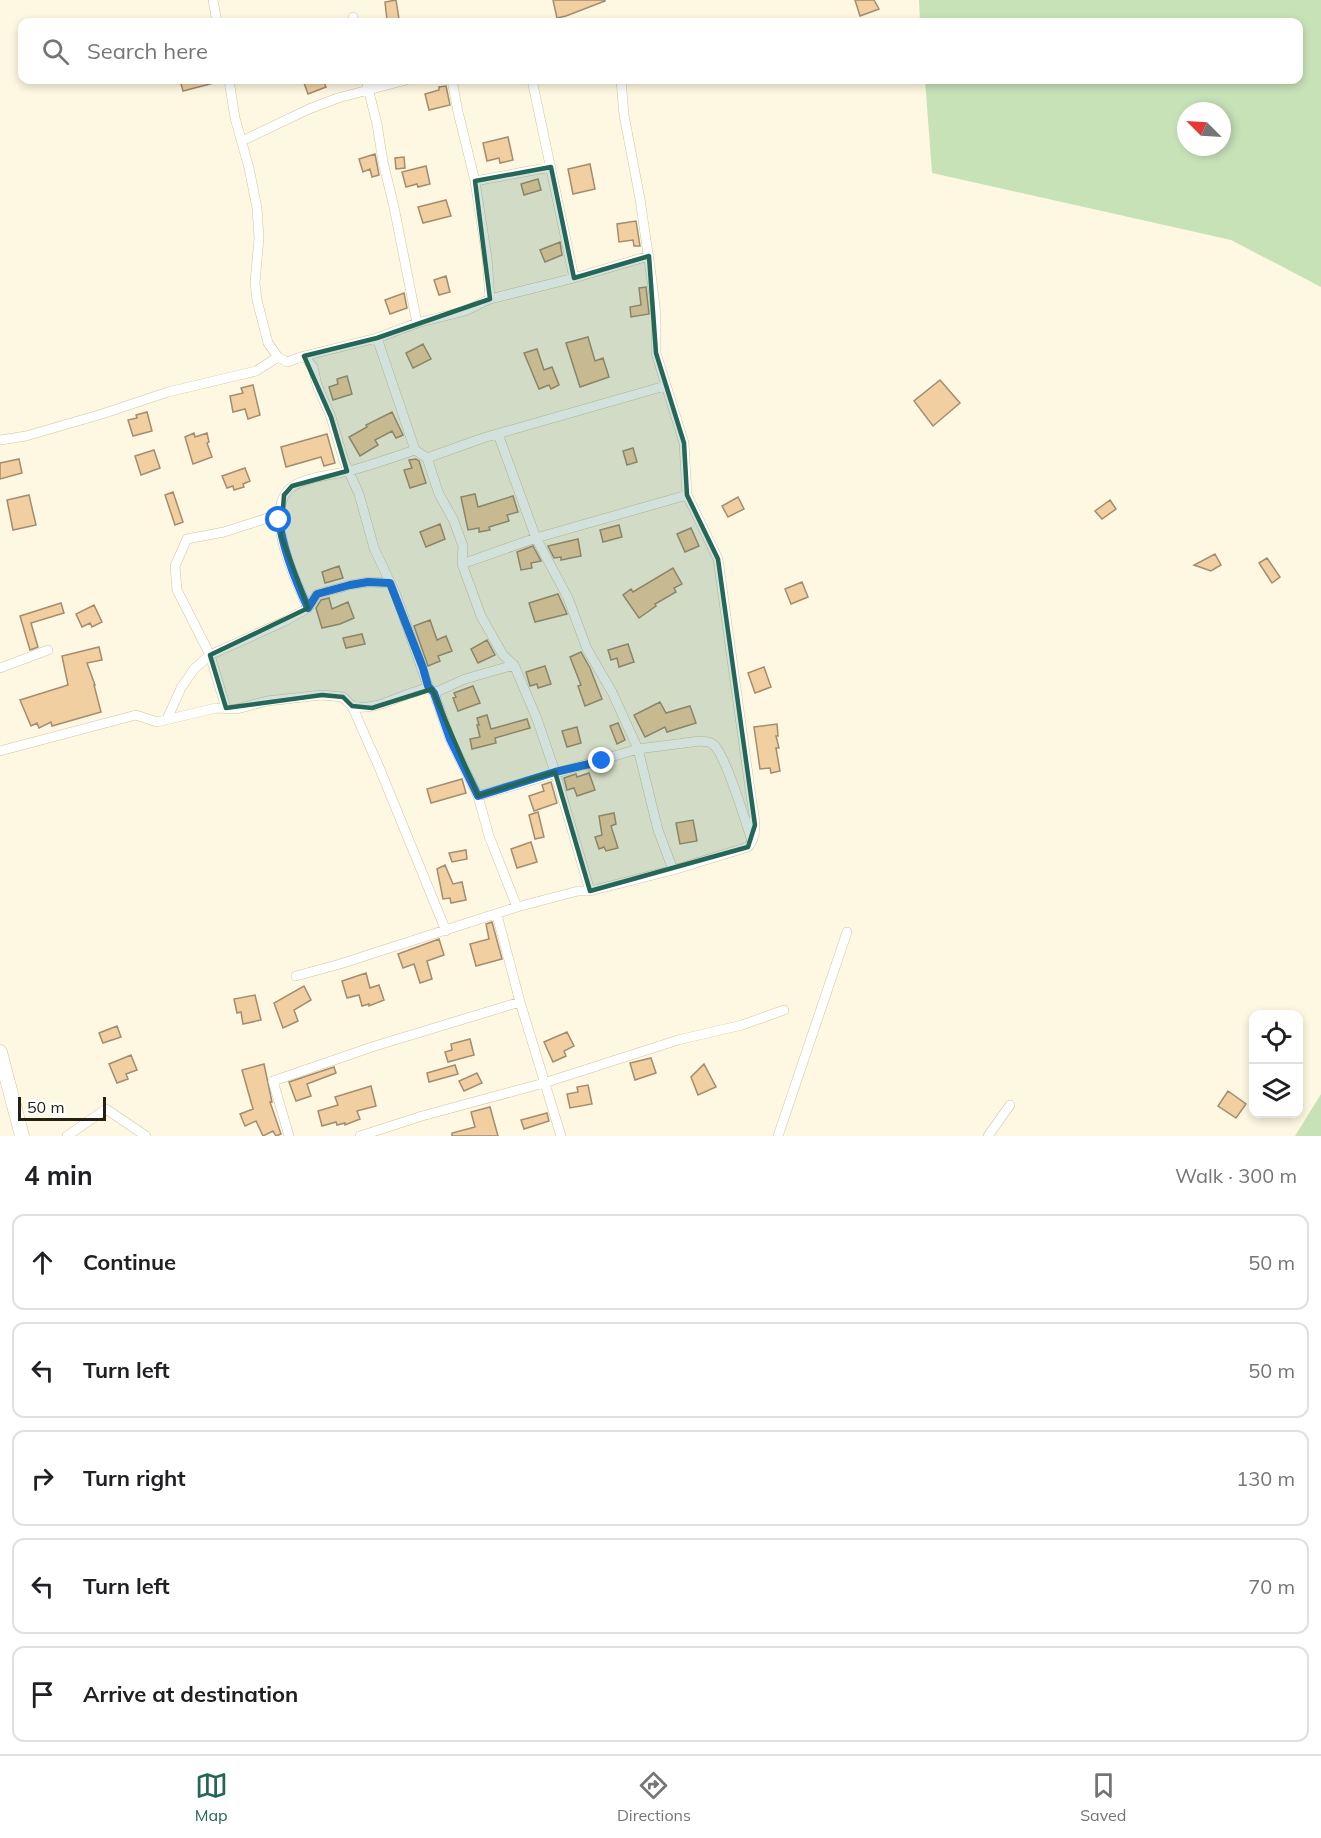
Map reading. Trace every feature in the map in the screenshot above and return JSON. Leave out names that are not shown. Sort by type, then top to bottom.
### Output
[{"type":"main road","points":[[0,1052],[22,1136]]},
{"type":"street","points":[[213,0],[216,18]]},
{"type":"street","points":[[230,84],[235,118],[257,208],[259,238],[255,283],[257,300],[268,343],[278,357],[287,362],[377,338],[417,322],[465,311],[490,299],[649,256]]},
{"type":"street","points":[[367,84],[417,322]]},
{"type":"street","points":[[242,141],[309,109],[391,84]]},
{"type":"street","points":[[453,84],[475,181],[487,258],[490,299]]},
{"type":"street","points":[[533,84],[574,278]]},
{"type":"street","points":[[296,976],[517,908],[578,891],[590,891],[673,870],[748,847],[753,843],[755,835],[751,796],[717,559],[687,495],[684,443],[656,353],[656,315],[649,256],[624,115],[621,84]]},
{"type":"street","points":[[475,181],[551,167]]},
{"type":"street","points":[[377,338],[416,450],[427,458],[439,494],[453,519],[463,546],[462,564],[481,616],[503,655],[514,664],[537,719],[590,891]]},
{"type":"street","points":[[304,356],[313,367],[317,385],[331,417],[344,461],[359,494],[374,548],[390,583],[450,739],[478,796],[489,836],[517,908]]},
{"type":"street","points":[[0,440],[36,433],[168,392],[256,371],[278,357]]},
{"type":"street","points":[[427,458],[498,434],[665,386]]},
{"type":"street","points":[[498,434],[536,538],[568,598],[587,649],[612,692],[638,748],[658,830],[673,870]]},
{"type":"street","points":[[308,608],[281,536],[280,514],[284,495],[292,486],[320,476],[349,471],[416,450]]},
{"type":"street","points":[[462,564],[536,538],[687,495]]},
{"type":"street","points":[[226,708],[210,655],[177,590],[175,566],[187,539],[224,532],[280,514]]},
{"type":"street","points":[[167,719],[181,688],[194,669],[210,655],[308,608],[317,594],[368,582],[390,583]]},
{"type":"street","points":[[0,668],[48,650]]},
{"type":"street","points":[[351,706],[372,708],[412,693],[514,664]]},
{"type":"street","points":[[0,751],[136,715],[156,722],[216,708],[237,709],[267,701],[322,695],[343,696],[351,706],[379,767],[446,931]]},
{"type":"street","points":[[478,796],[555,772],[602,761],[638,748],[700,741],[710,742],[716,746],[742,808],[753,843]]},
{"type":"street","points":[[497,915],[520,1002],[561,1136]]},
{"type":"street","points":[[778,1136],[847,933]]},
{"type":"street","points":[[289,1136],[273,1082],[375,1046],[520,1002]]},
{"type":"street","points":[[360,1136],[422,1116],[544,1083],[678,1040],[742,1025],[784,1010]]},
{"type":"street","points":[[988,1136],[1010,1105]]},
{"type":"street","points":[[67,1136],[106,1109],[146,1136]]},
{"type":"highlighted area","points":[[551,167],[574,278],[649,256],[656,353],[684,443],[687,495],[718,559],[755,825],[748,847],[590,891],[555,772],[478,796],[432,689],[372,708],[352,706],[343,697],[322,695],[226,708],[210,655],[308,608],[281,536],[284,495],[292,486],[347,471],[331,417],[304,356],[377,338],[490,299],[475,181]]},
{"type":"green space","points":[[919,0],[1321,0],[1321,287],[1231,240],[932,173],[925,84],[1303,84],[1303,18],[920,18]]},
{"type":"green space","points":[[1321,1094],[1321,1136],[1295,1136]]},
{"type":"building","points":[[396,0],[399,18],[387,18],[385,2]]},
{"type":"building","points":[[553,0],[605,0],[605,1],[557,18]]},
{"type":"building","points":[[855,0],[874,0],[879,9],[860,16]]},
{"type":"building","points":[[181,84],[210,84],[183,91]]},
{"type":"building","points":[[304,84],[325,84],[326,87],[308,94]]},
{"type":"building","points":[[446,86],[450,105],[429,110],[425,94]]},
{"type":"building","points":[[508,137],[513,160],[500,163],[499,158],[487,161],[483,143]]},
{"type":"building","points":[[375,154],[379,175],[372,177],[370,169],[363,172],[359,159]]},
{"type":"building","points":[[404,157],[405,168],[396,169],[395,158]]},
{"type":"building","points":[[590,164],[595,189],[573,194],[568,169]]},
{"type":"building","points":[[426,166],[430,184],[406,187],[402,172]]},
{"type":"building","points":[[538,179],[541,190],[524,195],[521,184]]},
{"type":"building","points":[[446,200],[451,216],[423,223],[418,207]]},
{"type":"building","points":[[636,221],[640,246],[634,246],[633,240],[619,242],[617,224]]},
{"type":"building","points":[[560,242],[562,255],[545,262],[540,250]]},
{"type":"building","points":[[446,276],[450,292],[439,295],[434,280]]},
{"type":"building","points":[[646,287],[649,314],[631,317],[630,307],[641,305],[639,288]]},
{"type":"building","points":[[404,293],[407,308],[390,314],[385,300]]},
{"type":"building","points":[[588,337],[595,361],[603,358],[609,377],[580,387],[566,343]]},
{"type":"building","points":[[423,344],[431,359],[413,368],[406,353]]},
{"type":"building","points":[[537,349],[544,370],[552,367],[559,385],[551,389],[549,385],[539,389],[524,353]]},
{"type":"building","points":[[347,376],[352,394],[333,400],[329,387],[338,384],[337,379]]},
{"type":"building","points":[[940,380],[960,403],[933,426],[914,401]]},
{"type":"building","points":[[253,385],[260,415],[248,419],[245,409],[233,412],[230,396],[243,393],[241,388]]},
{"type":"building","points":[[147,412],[152,431],[133,436],[128,420]]},
{"type":"building","points":[[392,412],[403,435],[396,438],[392,431],[375,440],[378,445],[360,456],[349,437],[367,427],[366,425]]},
{"type":"building","points":[[194,433],[195,437],[207,433],[209,442],[207,443],[212,457],[193,464],[185,437]]},
{"type":"building","points":[[327,434],[335,463],[324,466],[321,457],[286,467],[281,447]]},
{"type":"building","points":[[633,448],[637,462],[627,465],[623,451]]},
{"type":"building","points":[[154,450],[160,468],[141,475],[135,456]]},
{"type":"building","points":[[19,459],[22,473],[0,479],[0,463]]},
{"type":"building","points":[[409,460],[419,461],[426,483],[410,488],[404,470],[412,468]]},
{"type":"building","points":[[245,468],[250,481],[243,484],[244,487],[234,490],[233,486],[227,488],[222,476]]},
{"type":"building","points":[[173,492],[183,522],[175,525],[165,495]]},
{"type":"building","points":[[475,494],[478,507],[513,496],[518,512],[507,515],[509,521],[489,527],[490,530],[479,532],[479,528],[468,530],[461,497]]},
{"type":"building","points":[[29,495],[36,525],[13,530],[7,500]]},
{"type":"building","points":[[738,497],[744,509],[728,517],[722,506]]},
{"type":"building","points":[[1110,500],[1116,509],[1102,519],[1095,511]]},
{"type":"building","points":[[440,524],[445,539],[426,547],[420,532]]},
{"type":"building","points":[[619,525],[622,537],[603,542],[600,530]]},
{"type":"building","points":[[691,528],[699,546],[685,552],[677,534]]},
{"type":"building","points":[[578,539],[581,556],[561,560],[561,557],[554,558],[548,546]]},
{"type":"building","points":[[533,546],[541,561],[531,563],[532,568],[521,570],[517,552]]},
{"type":"building","points":[[1215,554],[1221,565],[1211,571],[1194,565]]},
{"type":"building","points":[[1267,558],[1280,577],[1272,583],[1259,563]]},
{"type":"building","points":[[339,566],[343,578],[325,583],[322,572]]},
{"type":"building","points":[[673,568],[682,584],[674,588],[676,592],[655,604],[656,606],[639,618],[623,595],[631,589],[633,592]]},
{"type":"building","points":[[802,582],[808,597],[791,604],[785,589]]},
{"type":"building","points":[[558,594],[567,614],[535,622],[529,603]]},
{"type":"building","points":[[329,598],[332,609],[348,602],[354,618],[322,628],[316,608],[321,600]]},
{"type":"building","points":[[61,603],[64,613],[31,623],[38,647],[30,650],[20,616]]},
{"type":"building","points":[[94,605],[102,622],[92,627],[90,623],[82,627],[76,614]]},
{"type":"building","points":[[430,620],[437,640],[446,636],[452,651],[438,656],[440,661],[428,666],[414,626]]},
{"type":"building","points":[[362,634],[365,644],[346,648],[343,638]]},
{"type":"building","points":[[487,640],[495,655],[478,663],[471,649]]},
{"type":"building","points":[[628,644],[634,662],[619,667],[617,658],[611,660],[608,650]]},
{"type":"building","points":[[99,647],[102,660],[87,663],[101,712],[52,726],[51,722],[39,728],[37,723],[31,726],[20,700],[68,685],[62,656]]},
{"type":"building","points":[[581,652],[602,699],[585,706],[578,686],[581,685],[570,657]]},
{"type":"building","points":[[545,666],[551,684],[538,688],[537,684],[530,686],[526,672]]},
{"type":"building","points":[[764,667],[771,687],[755,693],[748,673]]},
{"type":"building","points":[[473,686],[480,703],[458,711],[453,698],[456,697],[454,693]]},
{"type":"building","points":[[660,702],[666,713],[690,706],[696,723],[667,732],[665,727],[645,737],[634,715]]},
{"type":"building","points":[[487,715],[491,729],[527,719],[530,728],[495,738],[496,743],[472,749],[470,739],[480,737],[477,718]]},
{"type":"building","points":[[618,723],[625,740],[617,744],[610,726]]},
{"type":"building","points":[[777,724],[778,736],[776,736],[779,748],[776,748],[780,771],[771,773],[770,768],[760,769],[754,727]]},
{"type":"building","points":[[577,727],[581,743],[567,747],[562,731]]},
{"type":"building","points":[[589,773],[595,790],[577,796],[574,788],[567,790],[564,778]]},
{"type":"building","points":[[462,779],[466,793],[431,803],[427,789]]},
{"type":"building","points":[[551,782],[557,803],[534,811],[529,796],[544,791],[542,785]]},
{"type":"building","points":[[538,812],[544,837],[535,839],[529,815]]},
{"type":"building","points":[[614,813],[616,824],[611,826],[618,848],[606,851],[604,847],[599,849],[595,837],[602,835],[599,816]]},
{"type":"building","points":[[693,820],[697,841],[680,844],[676,823]]},
{"type":"building","points":[[531,842],[537,862],[517,868],[511,849]]},
{"type":"building","points":[[466,850],[467,859],[452,862],[449,853]]},
{"type":"building","points":[[445,865],[453,884],[462,882],[466,900],[451,903],[450,898],[443,899],[437,869]]},
{"type":"building","points":[[492,922],[502,959],[476,966],[470,944],[489,939],[486,924]]},
{"type":"building","points":[[439,939],[444,955],[427,961],[432,979],[420,983],[414,964],[403,968],[398,954]]},
{"type":"building","points":[[366,973],[370,988],[379,985],[384,1000],[369,1006],[369,1004],[362,1006],[359,995],[347,998],[342,981]]},
{"type":"building","points":[[304,986],[311,1000],[294,1010],[298,1021],[283,1028],[274,1003]]},
{"type":"building","points":[[255,995],[261,1020],[243,1024],[241,1012],[237,1013],[234,999]]},
{"type":"building","points":[[117,1026],[121,1037],[103,1043],[99,1033]]},
{"type":"building","points":[[567,1032],[574,1046],[564,1051],[566,1056],[553,1062],[544,1042]]},
{"type":"building","points":[[470,1039],[474,1055],[448,1062],[445,1052],[452,1050],[451,1044]]},
{"type":"building","points":[[131,1055],[137,1070],[126,1074],[128,1079],[117,1083],[109,1064]]},
{"type":"building","points":[[651,1058],[656,1073],[635,1080],[630,1063]]},
{"type":"building","points":[[264,1064],[272,1102],[270,1102],[281,1134],[276,1136],[273,1131],[263,1136],[256,1121],[245,1126],[240,1114],[253,1109],[242,1070]]},
{"type":"building","points":[[704,1064],[716,1087],[698,1095],[691,1077]]},
{"type":"building","points":[[455,1065],[458,1074],[429,1082],[427,1073]]},
{"type":"building","points":[[334,1067],[336,1073],[307,1084],[311,1096],[296,1101],[289,1082]]},
{"type":"building","points":[[477,1073],[482,1083],[464,1091],[459,1081]]},
{"type":"building","points":[[588,1085],[592,1104],[570,1108],[567,1094],[578,1092],[577,1087]]},
{"type":"building","points":[[371,1086],[376,1106],[357,1111],[360,1119],[345,1125],[345,1123],[337,1125],[336,1122],[322,1126],[318,1111],[338,1105],[335,1097]]},
{"type":"building","points":[[1228,1091],[1246,1104],[1236,1118],[1218,1106]]},
{"type":"building","points":[[490,1107],[498,1136],[452,1136],[452,1133],[475,1127],[471,1112]]},
{"type":"building","points":[[547,1113],[549,1121],[524,1129],[521,1120]]},
{"type":"route","points":[[279,520],[288,559],[308,608],[317,594],[368,582],[390,583],[428,686],[434,693],[450,739],[478,796],[555,772],[602,761]]}]
